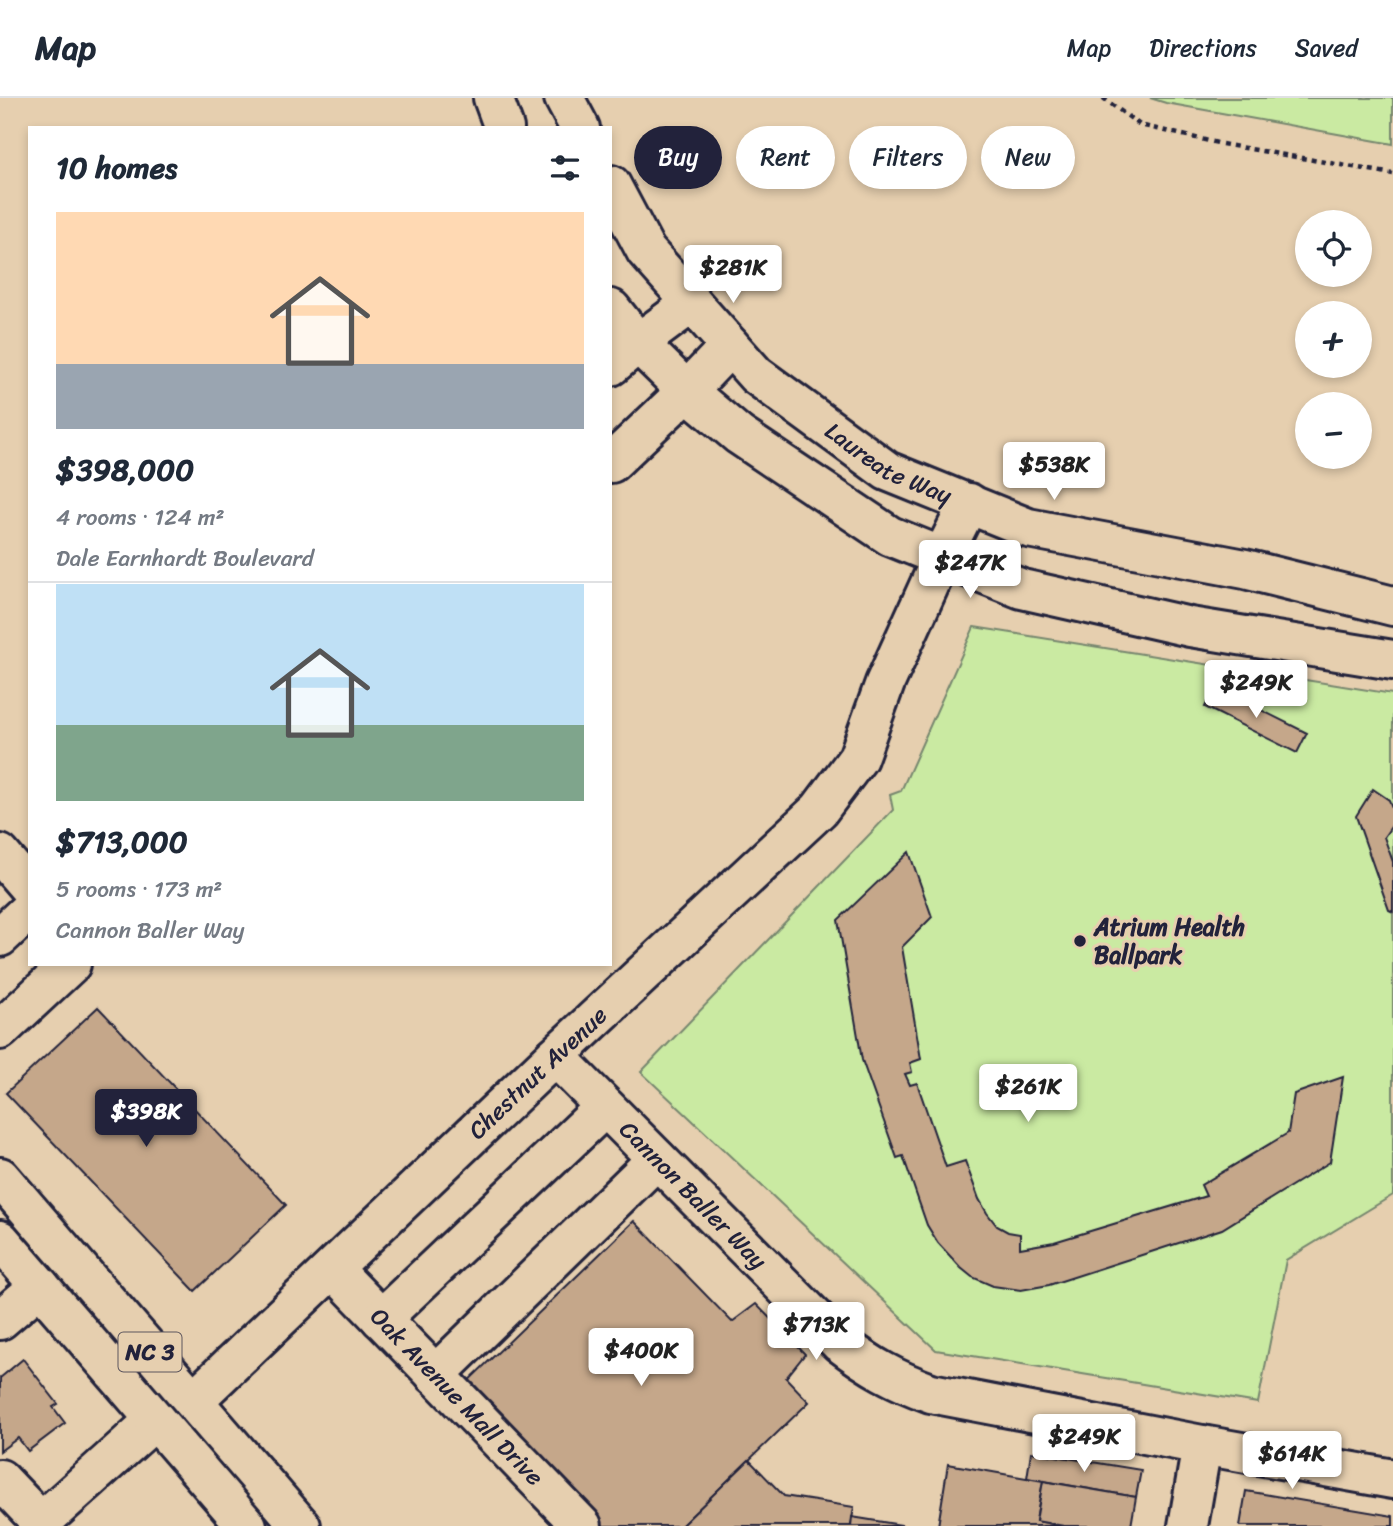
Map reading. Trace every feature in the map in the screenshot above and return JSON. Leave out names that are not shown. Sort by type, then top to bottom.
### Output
[{"type":"street","points":[[493,98],[503,126]]},
{"type":"street","points":[[564,98],[579,126]]},
{"type":"street","name":"Laureate Way","points":[[612,187],[646,251],[755,375],[887,471],[1028,527],[1245,569],[1393,606]]},
{"type":"street","points":[[624,355],[692,303]]},
{"type":"street","points":[[612,313],[624,355],[687,391],[739,435],[890,536],[1022,589],[1190,627],[1393,660]]},
{"type":"street","points":[[612,462],[730,346]]},
{"type":"street","name":"Chestnut Avenue","points":[[193,1401],[555,1056],[621,974],[819,810],[858,758],[886,683],[969,503]]},
{"type":"street","points":[[0,854],[28,887]]},
{"type":"street","points":[[0,937],[28,911]]},
{"type":"street","points":[[0,1030],[69,966]]},
{"type":"street","name":"Cannon Baller Way","points":[[555,1056],[840,1343],[872,1367],[897,1381],[931,1393],[1393,1479]]},
{"type":"street","points":[[381,1319],[605,1107]]},
{"type":"street","points":[[435,1375],[657,1159]]},
{"type":"street","name":"NC 3","points":[[0,1177],[301,1526]]},
{"type":"street","name":"NC 3","points":[[0,1240],[247,1526]]},
{"type":"street","name":"Oak Avenue Mall Drive","points":[[333,1269],[582,1526]]},
{"type":"street","points":[[0,1320],[40,1286]]},
{"type":"street","points":[[0,1479],[39,1524],[155,1420]]},
{"type":"street","points":[[1188,1526],[1202,1445]]},
{"type":"path","points":[[1103,98],[1140,125],[1222,144],[1393,174]]},
{"type":"green space","points":[[1150,98],[1393,98],[1393,144],[1166,103]]},
{"type":"green space","name":"Atrium Health Ballpark","points":[[974,627],[1393,694],[1393,1195],[1286,1260],[1258,1403],[936,1350],[641,1072],[893,810],[890,795],[901,791]]},
{"type":"building","points":[[1215,687],[1307,733],[1297,753],[1205,707]]},
{"type":"building","points":[[1373,789],[1389,800],[1393,810],[1393,824],[1384,837],[1393,862],[1393,912],[1389,910],[1356,816]]},
{"type":"building","points":[[909,852],[932,917],[902,947],[921,1059],[910,1063],[912,1072],[905,1074],[910,1085],[917,1083],[946,1167],[965,1161],[987,1213],[997,1226],[1020,1234],[1020,1248],[1054,1242],[1206,1196],[1201,1185],[1288,1133],[1294,1094],[1343,1077],[1330,1162],[1222,1229],[1049,1285],[1021,1290],[993,1286],[972,1277],[938,1243],[927,1225],[903,1156],[897,1158],[862,1060],[838,920]]},
{"type":"building","points":[[98,1007],[286,1205],[195,1291],[6,1093]]},
{"type":"building","points":[[634,1221],[732,1322],[756,1304],[805,1354],[786,1378],[809,1402],[681,1526],[597,1526],[464,1385]]},
{"type":"building","points":[[23,1359],[58,1404],[53,1407],[65,1423],[28,1451],[18,1438],[0,1451],[0,1378]]},
{"type":"building","points":[[1031,1452],[1141,1470],[1136,1497],[1027,1478]]},
{"type":"building","points":[[749,1460],[784,1496],[854,1507],[851,1526],[681,1526]]},
{"type":"building","points":[[948,1464],[1043,1481],[1036,1521],[1064,1526],[938,1526]]},
{"type":"building","points":[[1043,1481],[1136,1497],[1131,1526],[1064,1526],[1036,1521]]},
{"type":"building","points":[[1246,1491],[1393,1516],[1393,1526],[1240,1526]]},
{"type":"building","points":[[852,1517],[901,1525],[851,1526]]},
{"type":"place","name":"Atrium Health Ballpark","points":[[1080,941]]}]
